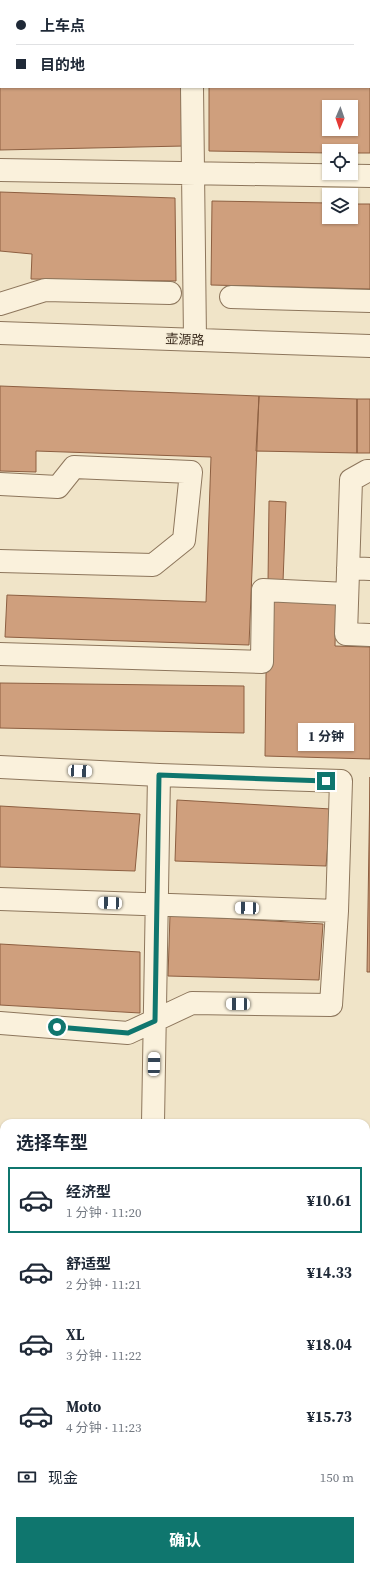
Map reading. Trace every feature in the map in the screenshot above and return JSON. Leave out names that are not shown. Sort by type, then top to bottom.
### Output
[{"type":"street","points":[[192,88],[195,339]]},
{"type":"street","points":[[0,170],[370,176]]},
{"type":"street","points":[[0,304],[46,290],[170,293]]},
{"type":"street","points":[[231,297],[370,301]]},
{"type":"street","name":"壶源路","points":[[1,332],[370,346]]},
{"type":"street","points":[[0,484],[58,487],[74,467],[191,472],[184,540],[153,565],[0,561],[0,571]]},
{"type":"street","points":[[370,471],[367,471],[351,480],[346,634],[370,635]]},
{"type":"street","points":[[348,568],[370,569]]},
{"type":"street","points":[[0,654],[262,662],[263,590],[347,594]]},
{"type":"street","points":[[0,767],[341,782],[337,911],[331,1005],[192,1003],[128,1033],[0,1022]]},
{"type":"street","points":[[153,1119],[159,775]]},
{"type":"street","points":[[0,899],[337,911]]},
{"type":"building","points":[[0,88],[181,88],[184,146],[0,150]]},
{"type":"building","points":[[209,88],[370,88],[370,153],[358,153],[358,144],[322,144],[322,153],[209,151]]},
{"type":"building","points":[[0,192],[175,198],[176,281],[31,279],[32,254],[0,251]]},
{"type":"building","points":[[212,201],[322,203],[322,224],[358,224],[358,204],[370,204],[370,289],[211,285]]},
{"type":"building","points":[[0,386],[259,396],[249,645],[5,637],[7,595],[206,602],[211,457],[36,451],[36,472],[0,471]]},
{"type":"building","points":[[259,396],[357,399],[357,453],[256,451]]},
{"type":"building","points":[[357,399],[370,399],[370,453],[357,453]]},
{"type":"building","points":[[269,501],[286,502],[283,582],[268,583]]},
{"type":"building","points":[[267,593],[336,598],[335,646],[370,647],[370,759],[265,756]]},
{"type":"building","points":[[0,683],[244,686],[244,733],[0,728]]},
{"type":"building","points":[[370,777],[370,972],[367,972]]},
{"type":"building","points":[[177,800],[331,809],[326,866],[175,861]]},
{"type":"building","points":[[0,806],[140,814],[135,871],[0,867]]},
{"type":"building","points":[[170,915],[323,924],[319,980],[168,976]]},
{"type":"building","points":[[0,944],[140,952],[140,1013],[0,1005]]},
{"type":"route","points":[[57,1027],[128,1033],[155,1021],[159,775],[326,781]]}]
